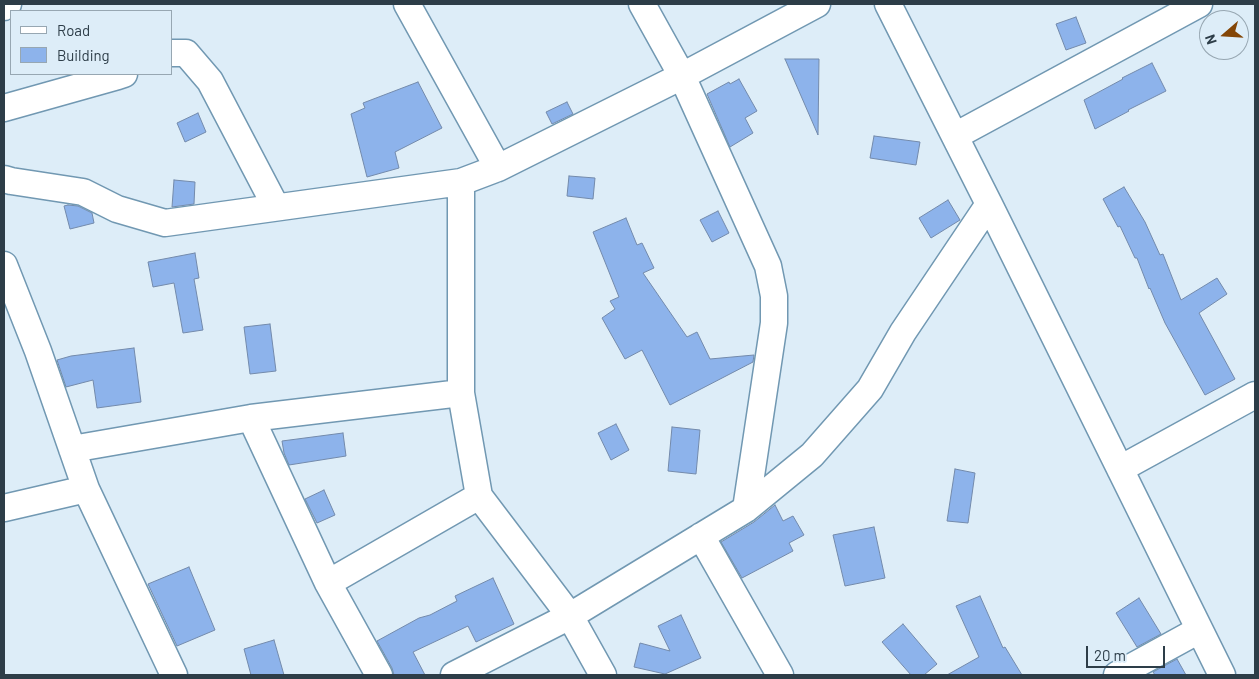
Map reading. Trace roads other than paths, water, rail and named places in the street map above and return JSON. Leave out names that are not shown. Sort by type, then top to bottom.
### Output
[{"type":"street","points":[[4,7],[8,4]]},
{"type":"street","points":[[407,4],[498,168]]},
{"type":"street","points":[[642,4],[682,76],[768,266],[774,296],[774,323],[746,509]]},
{"type":"street","points":[[4,179],[11,182],[83,192],[117,209],[165,223],[461,182],[498,168],[682,76],[817,4]]},
{"type":"street","points":[[888,4],[1222,675]]},
{"type":"street","points":[[955,136],[1199,4]]},
{"type":"street","points":[[172,53],[186,53],[210,81],[276,208]]},
{"type":"street","points":[[4,108],[121,75]]},
{"type":"street","points":[[461,182],[461,393],[479,496],[570,616],[603,675]]},
{"type":"street","points":[[454,675],[570,616],[746,509],[812,454],[870,389],[904,332],[989,204]]},
{"type":"street","points":[[4,265],[38,351],[86,489],[174,675]]},
{"type":"street","points":[[72,449],[251,418],[461,393]]},
{"type":"street","points":[[1120,469],[1255,395]]},
{"type":"street","points":[[251,418],[328,583],[379,675]]},
{"type":"street","points":[[4,508],[86,489]]},
{"type":"street","points":[[328,583],[479,496]]},
{"type":"street","points":[[701,536],[780,675]]},
{"type":"street","points":[[1118,675],[1199,630]]}]
